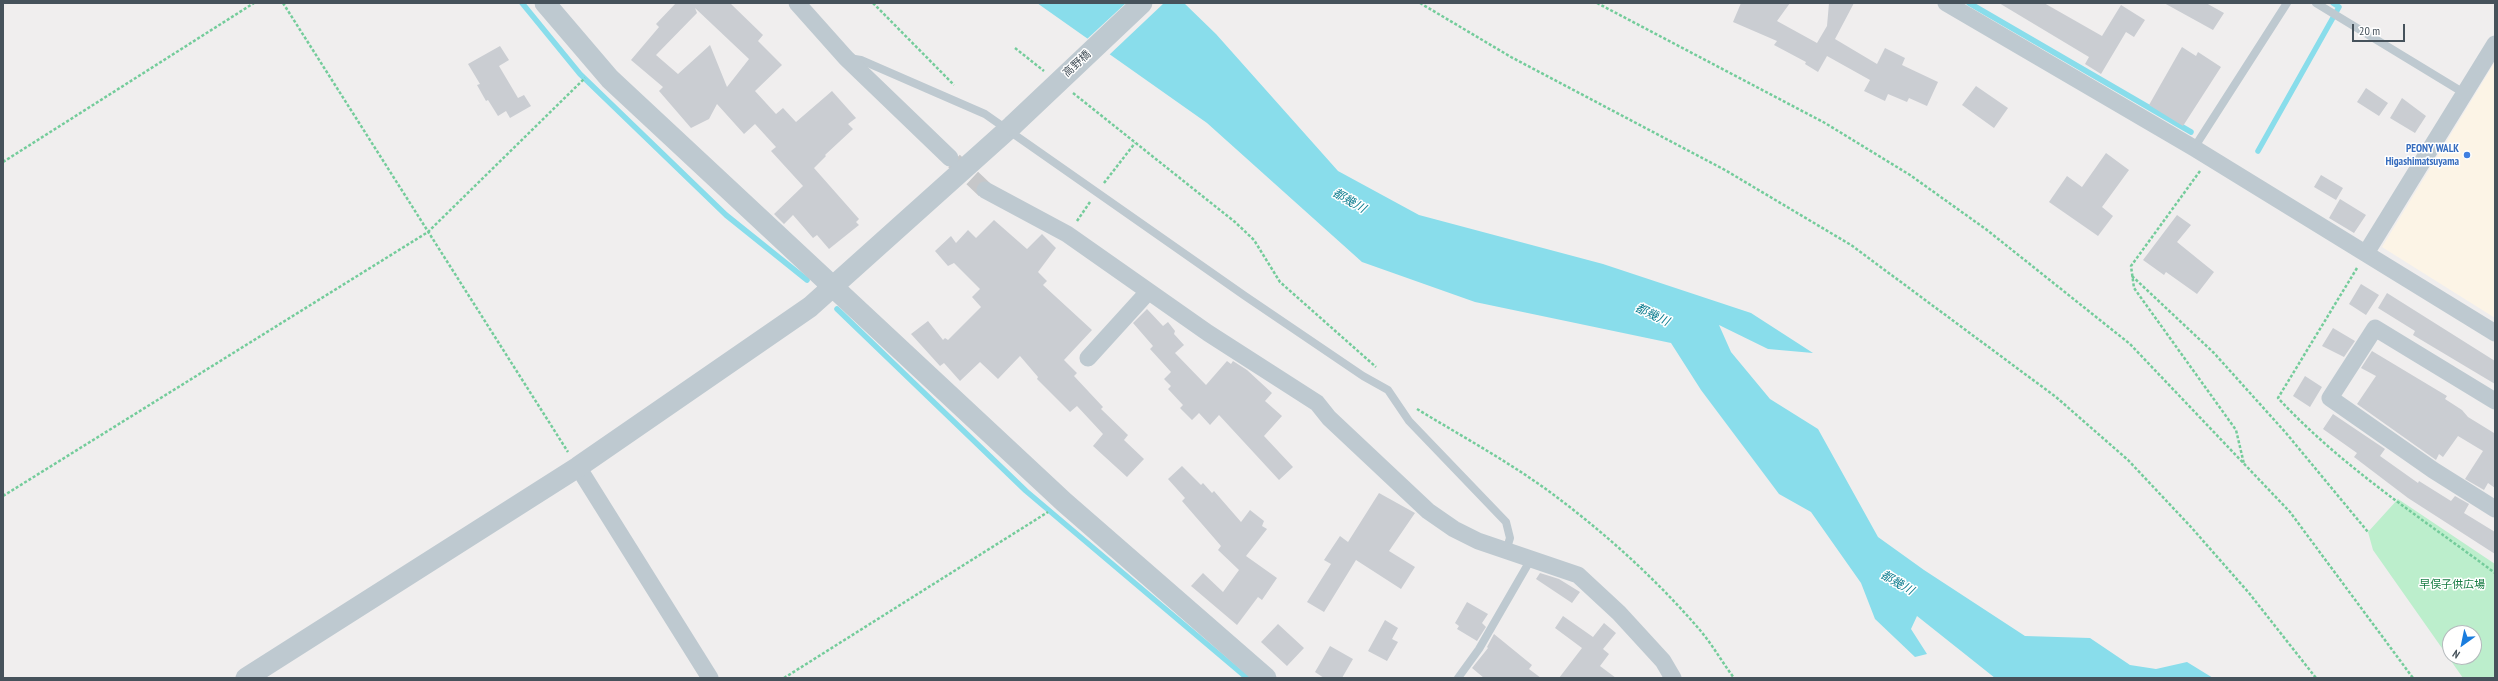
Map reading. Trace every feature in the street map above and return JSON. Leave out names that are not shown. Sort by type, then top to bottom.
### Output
[{"type":"street","points":[[545,3],[616,84],[1064,502],[1266,678]]},
{"type":"street","points":[[797,3],[846,58],[950,158]]},
{"type":"street","name":"高野橋","points":[[246,678],[578,467],[810,307],[835,288],[1142,3]]},
{"type":"street","points":[[1946,3],[2194,148],[2495,333]]},
{"type":"street","points":[[2366,254],[2495,44]]},
{"type":"street","points":[[984,190],[1067,234],[1148,292],[1317,403],[1329,418],[1428,511],[1478,541],[1578,576],[1619,613],[1663,661],[1673,678]]},
{"type":"street","points":[[1088,358],[1148,292]]},
{"type":"street","points":[[2495,401],[2375,328],[2330,398],[2433,470],[2495,509]]},
{"type":"street","points":[[578,467],[710,678]]},
{"type":"lane","points":[[2194,148],[2287,3]]},
{"type":"lane","points":[[2316,3],[2464,93]]},
{"type":"lane","points":[[846,58],[861,60],[985,114],[1010,127],[1245,296],[1363,376],[1388,390],[1410,421],[1506,522],[1510,538],[1506,551]]},
{"type":"lane","points":[[1458,678],[1479,649],[1531,559]]},
{"type":"path","points":[[3,162],[254,3]]},
{"type":"path","points":[[283,3],[578,467]]},
{"type":"path","points":[[873,3],[938,72],[956,88]]},
{"type":"path","points":[[1420,3],[1511,57],[1725,170],[1851,245],[2056,397],[2128,460],[2191,527],[2249,593],[2316,678]]},
{"type":"path","points":[[1597,3],[1825,123],[1910,175],[1987,230],[2130,344],[2290,512],[2414,678]]},
{"type":"path","points":[[1015,48],[1046,72]]},
{"type":"path","points":[[3,496],[428,232],[599,65]]},
{"type":"path","points":[[1071,92],[1235,222],[1254,240],[1280,282],[1373,364],[1388,390]]},
{"type":"path","points":[[1100,188],[1135,143]]},
{"type":"path","points":[[2210,158],[2131,266],[2131,275],[2134,288],[2236,430],[2244,464]]},
{"type":"path","points":[[1073,226],[1094,196]]},
{"type":"path","points":[[2131,275],[2214,353],[2286,433],[2368,532]]},
{"type":"path","points":[[1411,406],[1500,458],[1547,490],[1613,542],[1661,587],[1699,629],[1734,678]]},
{"type":"path","points":[[784,678],[1064,502]]},
{"type":"shaded area","name":"PEONY WALK Higashimatsuyama","points":[[2495,62],[2495,318],[2382,247]]},
{"type":"green space","name":"早俣子供広場","points":[[2398,499],[2495,564],[2495,678],[2463,678],[2454,665],[2482,665],[2482,625],[2442,625],[2442,648],[2373,550],[2368,532]]},
{"type":"water","name":"都幾川","points":[[1037,3],[1184,3],[1216,34],[1338,171],[1419,215],[1603,264],[1751,313],[1813,353],[1768,349],[1719,325],[1731,352],[1770,399],[1818,429],[1878,537],[1924,570],[2025,636],[2090,638],[2130,665],[2156,669],[2187,662],[2213,678],[1995,678],[1917,616],[1911,629],[1927,654],[1915,657],[1875,619],[1861,583],[1811,512],[1779,494],[1701,390],[1671,343],[1475,302],[1362,262],[1207,123]]},
{"type":"pier","points":[[1126,3],[1164,3],[1108,56],[1086,40]]},
{"type":"building","points":[[676,3],[730,3],[763,35],[758,41],[782,65],[755,91],[776,114],[783,108],[796,122],[832,91],[856,118],[848,124],[853,129],[825,155],[826,156],[814,168],[859,219],[856,222],[859,225],[829,249],[817,235],[813,238],[793,215],[784,224],[774,214],[803,186],[771,151],[776,147],[755,124],[744,134],[717,104],[709,119],[691,128],[659,91],[663,87],[631,60],[659,27],[656,24]],"holes":[[[695,8],[749,59],[727,87],[710,45],[678,74],[656,55],[697,13]]]},
{"type":"building","points":[[1741,3],[1790,3],[1777,21],[1817,43],[1827,26],[1829,3],[1854,3],[1835,39],[1877,64],[1885,48],[1905,58],[1902,65],[1938,82],[1927,106],[1909,98],[1907,102],[1888,94],[1885,101],[1864,91],[1870,80],[1827,56],[1818,72],[1805,64],[1806,62],[1774,45],[1777,41],[1733,22]]},
{"type":"building","points":[[1999,3],[2044,3],[2102,36],[2121,5],[2145,20],[2134,37],[2126,32],[2101,74],[2085,64],[2089,57]]},
{"type":"building","points":[[2164,3],[2206,3],[2224,13],[2213,30]]},
{"type":"building","points":[[500,46],[509,60],[499,66],[518,98],[524,95],[531,106],[510,118],[506,111],[498,116],[488,100],[486,101],[477,85],[480,84],[468,64]]},
{"type":"building","points":[[2182,47],[2196,56],[2198,52],[2221,67],[2183,126],[2149,105]]},
{"type":"building","points":[[1976,86],[2008,108],[1994,128],[1962,105]]},
{"type":"building","points":[[2366,88],[2388,103],[2379,116],[2357,102]]},
{"type":"building","points":[[2402,98],[2426,116],[2415,133],[2390,118]]},
{"type":"building","points":[[2106,153],[2129,170],[2102,207],[2113,216],[2098,236],[2049,202],[2067,176],[2082,187]]},
{"type":"building","points":[[2321,175],[2343,188],[2336,200],[2314,187]]},
{"type":"building","points":[[2340,199],[2366,215],[2354,233],[2329,218]]},
{"type":"building","points":[[2177,215],[2191,225],[2177,242],[2214,272],[2197,294],[2166,272],[2164,275],[2143,260]]},
{"type":"building","points":[[994,220],[1027,249],[1042,234],[1056,248],[1038,272],[1047,281],[1043,285],[1092,330],[1064,360],[1077,373],[1074,376],[1103,407],[1101,409],[1128,435],[1124,440],[1144,459],[1127,477],[1093,446],[1103,434],[1077,406],[1070,412],[1037,379],[1038,377],[1020,356],[998,379],[980,362],[960,381],[944,363],[940,366],[911,334],[928,321],[943,340],[945,338],[948,340],[981,307],[972,297],[980,289],[954,263],[948,266],[935,251],[951,236],[956,243],[968,230],[976,238]]},
{"type":"building","points":[[2361,284],[2379,295],[2366,315],[2349,304]]},
{"type":"building","points":[[2387,293],[2495,361],[2495,384],[2413,335],[2415,331],[2378,308]]},
{"type":"building","points":[[1147,309],[1163,326],[1168,322],[1175,331],[1174,334],[1184,345],[1175,353],[1206,385],[1227,361],[1231,364],[1233,361],[1247,370],[1272,393],[1265,401],[1282,416],[1264,436],[1293,467],[1279,480],[1219,415],[1210,425],[1199,413],[1192,420],[1180,408],[1183,405],[1168,389],[1171,386],[1164,379],[1171,372],[1150,349],[1153,346],[1133,323]]},
{"type":"building","points":[[2333,328],[2355,341],[2344,357],[2322,346]]},
{"type":"building","points":[[2372,351],[2447,396],[2445,399],[2462,410],[2468,417],[2494,433],[2495,431],[2495,488],[2488,483],[2484,490],[2465,479],[2483,451],[2458,436],[2443,457],[2439,454],[2436,460],[2357,404],[2376,376],[2361,368]]},
{"type":"building","points":[[2305,376],[2322,387],[2310,407],[2293,396]]},
{"type":"building","points":[[2333,414],[2385,449],[2380,456],[2418,483],[2419,481],[2451,501],[2455,496],[2469,504],[2464,513],[2495,532],[2495,554],[2408,498],[2354,457],[2357,453],[2323,429]]},
{"type":"building","points":[[1182,466],[1201,485],[1203,483],[1212,493],[1214,491],[1241,522],[1250,510],[1264,521],[1262,526],[1267,529],[1246,556],[1277,578],[1262,600],[1258,597],[1237,625],[1191,586],[1203,573],[1223,592],[1239,570],[1218,550],[1221,546],[1182,501],[1185,498],[1168,479]]},
{"type":"building","points":[[1379,493],[1415,513],[1389,551],[1415,567],[1401,589],[1356,560],[1324,612],[1307,602],[1331,564],[1324,560],[1340,536],[1348,542]]},
{"type":"building","points":[[1540,573],[1559,579],[1580,592],[1572,603],[1536,579]]},
{"type":"building","points":[[1467,602],[1488,614],[1482,623],[1486,627],[1477,641],[1457,629],[1459,626],[1455,623]]},
{"type":"building","points":[[1563,616],[1593,637],[1604,623],[1616,633],[1603,649],[1609,654],[1600,666],[1616,678],[1559,678],[1582,648],[1555,628]]},
{"type":"building","points":[[1385,620],[1398,628],[1392,639],[1398,642],[1387,661],[1368,651]]},
{"type":"building","points":[[1278,624],[1304,648],[1287,666],[1261,642]]},
{"type":"building","points":[[1494,634],[1532,665],[1529,669],[1541,678],[1484,678],[1472,668],[1488,648],[1487,647]]},
{"type":"building","points":[[1330,646],[1353,659],[1342,678],[1324,678],[1315,672]]},
{"type":"waterway","points":[[522,3],[580,74],[726,215],[807,280]]},
{"type":"waterway","points":[[1969,3],[2191,132]]},
{"type":"waterway","points":[[2258,151],[2339,7],[2333,3]]},
{"type":"waterway","points":[[837,309],[1026,491],[1247,678]]},
{"type":"tunnel","points":[[954,161],[985,190]]},
{"type":"place","name":"PEONY WALK Higashimatsuyama","points":[[2467,155]]}]
